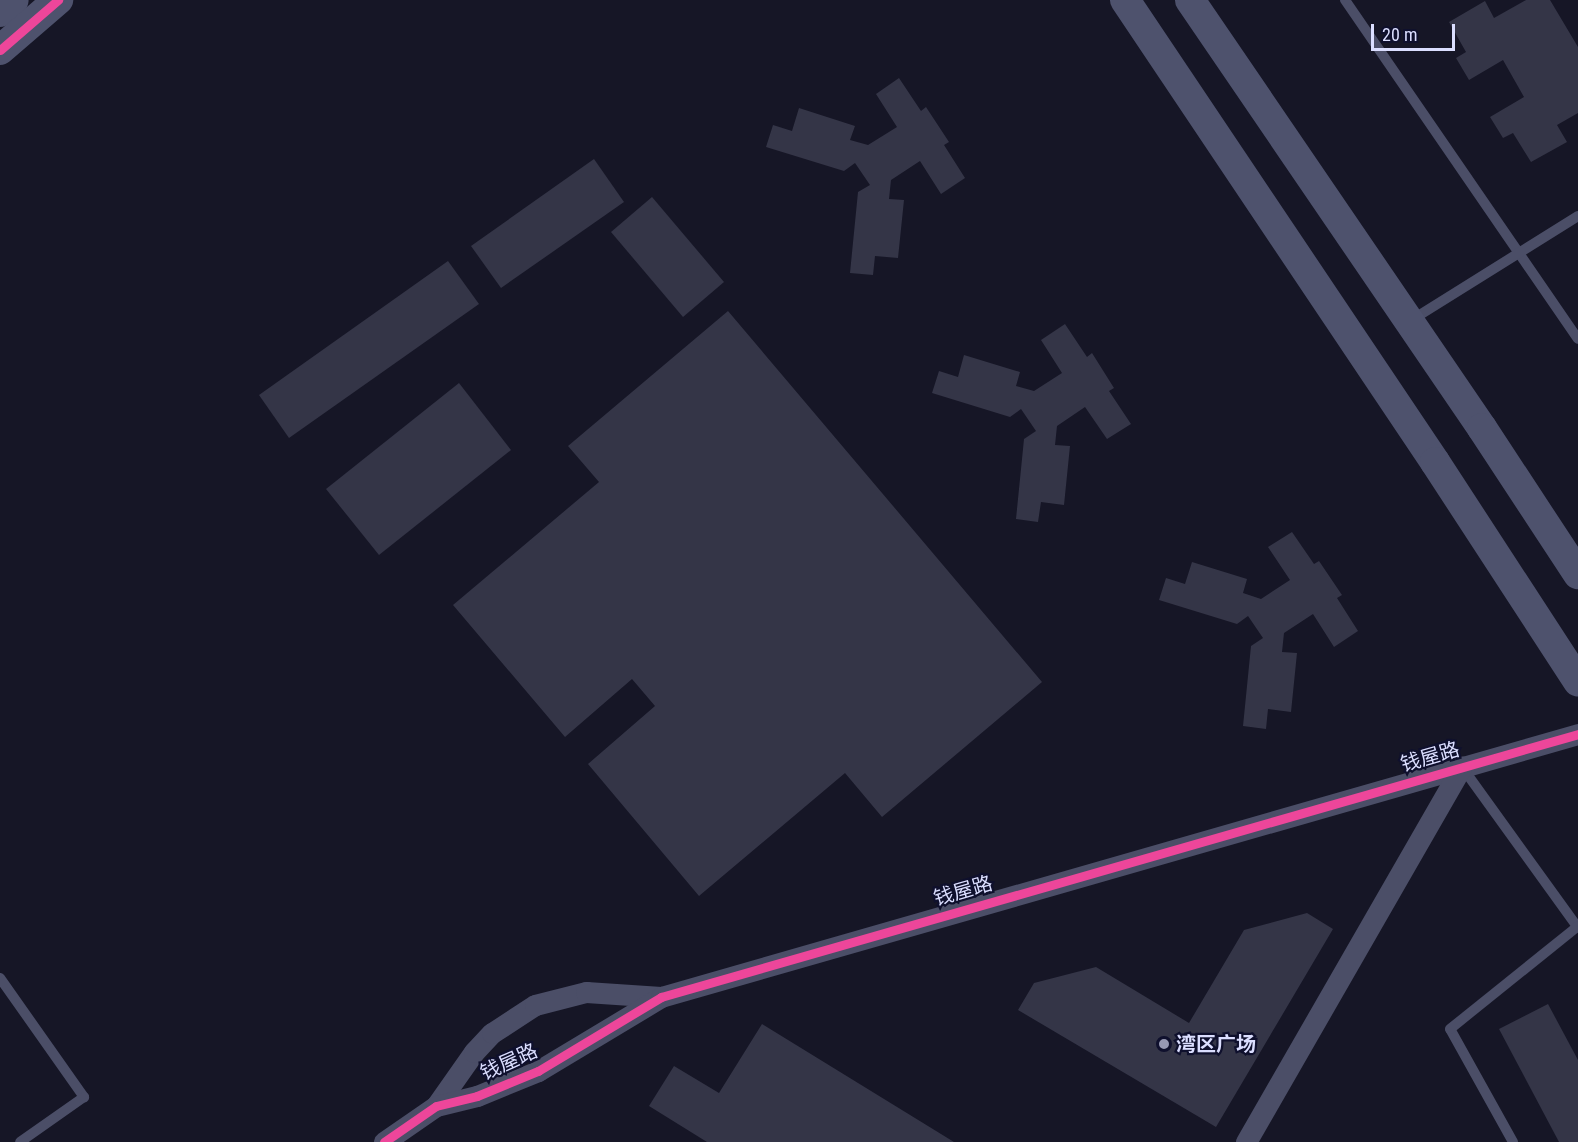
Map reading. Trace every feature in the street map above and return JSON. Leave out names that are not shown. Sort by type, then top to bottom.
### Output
[{"type":"main road","points":[[0,12],[14,0]]},
{"type":"main road","points":[[0,50],[58,0]]},
{"type":"main road","points":[[1125,0],[1435,462],[1578,681]]},
{"type":"main road","points":[[1190,0],[1410,321],[1578,574]]},
{"type":"street","name":"钱屋路","points":[[436,1106],[477,1096],[538,1071],[661,997],[1578,734]]},
{"type":"street","points":[[1246,1142],[1462,767]]},
{"type":"street","name":"钱屋路","points":[[384,1142],[436,1106],[474,1052],[492,1033],[535,1005],[586,992],[661,997]]},
{"type":"lane","points":[[1345,0],[1578,339]]},
{"type":"lane","points":[[1410,321],[1578,216]]},
{"type":"lane","points":[[1462,767],[1577,928],[1450,1029],[1513,1142]]},
{"type":"lane","points":[[0,978],[84,1097],[20,1142]]},
{"type":"building","points":[[1526,0],[1550,0],[1578,47],[1578,113],[1557,125],[1567,142],[1531,162],[1513,133],[1503,138],[1490,117],[1524,97],[1503,60],[1469,80],[1456,58],[1466,52],[1449,22],[1485,1],[1494,18]]},
{"type":"building","points":[[899,78],[921,111],[926,107],[949,142],[944,145],[965,178],[941,194],[920,161],[891,180],[889,199],[904,200],[898,258],[875,256],[873,275],[850,273],[858,192],[870,185],[855,163],[844,171],[766,147],[773,125],[792,131],[799,108],[855,126],[850,140],[868,145],[897,127],[876,94]]},
{"type":"building","points":[[594,159],[624,202],[501,288],[471,246]]},
{"type":"building","points":[[652,197],[724,282],[683,317],[611,232]]},
{"type":"building","points":[[448,261],[479,304],[289,438],[259,395]]},
{"type":"building","points":[[728,311],[1042,682],[882,817],[845,773],[699,896],[588,764],[655,706],[632,679],[565,737],[453,605],[599,482],[568,446]]},
{"type":"building","points":[[1065,324],[1087,357],[1092,353],[1114,388],[1109,391],[1131,424],[1107,439],[1085,407],[1057,426],[1055,445],[1070,446],[1064,505],[1041,502],[1038,522],[1016,519],[1024,439],[1036,431],[1021,409],[1010,417],[932,393],[939,371],[958,377],[964,355],[1020,372],[1016,386],[1034,391],[1062,373],[1041,340]]},
{"type":"building","points":[[459,383],[511,450],[379,555],[326,489]]},
{"type":"building","points":[[1292,532],[1314,564],[1319,561],[1342,595],[1337,598],[1358,631],[1334,647],[1313,614],[1284,633],[1282,652],[1297,653],[1291,712],[1268,709],[1266,729],[1243,726],[1251,646],[1263,638],[1248,616],[1237,624],[1159,600],[1166,578],[1185,584],[1192,562],[1247,579],[1243,593],[1261,599],[1290,580],[1268,547]]},
{"type":"building","points":[[1307,913],[1333,929],[1216,1127],[1018,1010],[1034,983],[1096,967],[1189,1023],[1244,930]]},
{"type":"building","points":[[1548,1004],[1578,1060],[1578,1142],[1559,1142],[1499,1029]]},
{"type":"building","points":[[762,1024],[954,1142],[707,1142],[649,1106],[674,1066],[719,1093]]},
{"type":"cycle path","points":[[0,50],[58,0]]},
{"type":"cycle path","points":[[384,1142],[436,1106],[477,1096],[538,1071],[661,997],[1578,734]]},
{"type":"place","name":"湾区广场","points":[[1164,1044]]}]
